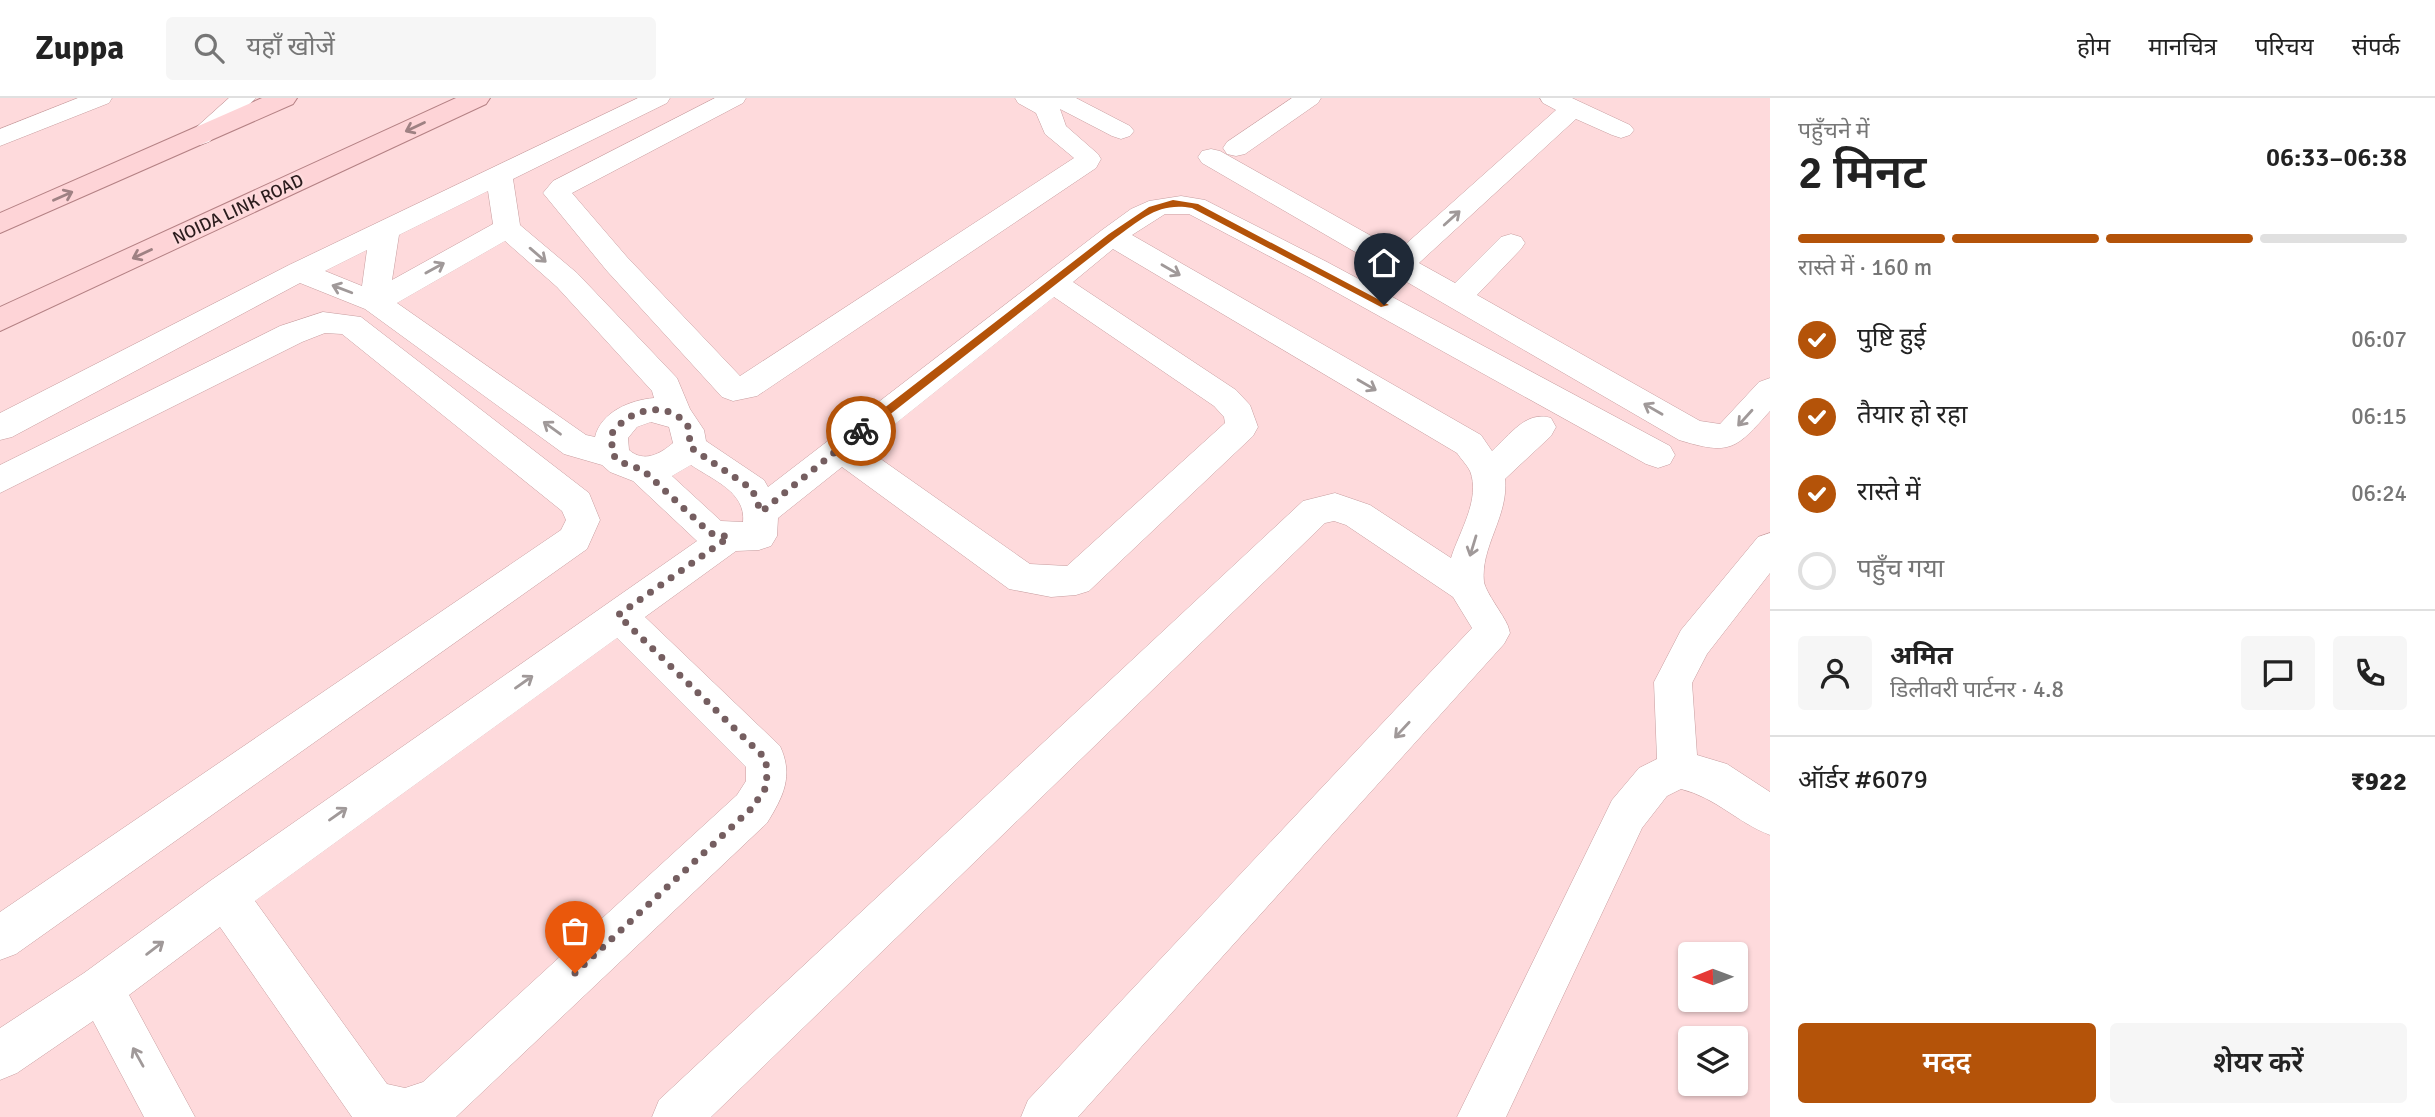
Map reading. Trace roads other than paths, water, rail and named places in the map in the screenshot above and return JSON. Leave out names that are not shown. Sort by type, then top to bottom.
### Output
[{"type":"main road","points":[[0,224],[284,98]]},
{"type":"main road","name":"NOIDA LINK ROAD","points":[[0,320],[477,98]]},
{"type":"street","points":[[0,138],[100,98]]},
{"type":"street","points":[[200,137],[244,98]]},
{"type":"street","points":[[0,428],[299,272],[658,98]]},
{"type":"street","points":[[734,98],[562,187],[557,193],[617,264],[733,389],[746,388],[1087,162],[1085,154],[1054,129],[1047,109],[1027,98]]},
{"type":"street","points":[[1057,98],[1121,131]]},
{"type":"street","points":[[1295,101],[1223,153],[1401,264],[1691,431],[1715,437],[1730,434],[1770,390]]},
{"type":"street","points":[[1401,264],[1563,103],[1621,130]]},
{"type":"street","points":[[499,177],[507,228]]},
{"type":"street","points":[[761,512],[840,447],[1112,236],[1152,209],[1173,202],[1195,206],[1364,294],[1658,455]]},
{"type":"street","points":[[419,215],[457,217],[507,228],[571,284],[666,386],[675,414],[689,428],[690,447]]},
{"type":"street","points":[[375,302],[507,228]]},
{"type":"street","points":[[375,302],[379,260],[386,231]]},
{"type":"street","points":[[1112,236],[1469,444],[1488,475],[1489,496],[1466,571],[1466,586]]},
{"type":"street","points":[[1458,297],[1511,243]]},
{"type":"street","points":[[571,284],[617,264]]},
{"type":"street","points":[[299,272],[375,302],[576,445],[628,462],[670,464],[690,447]]},
{"type":"street","points":[[840,447],[1022,578],[1051,582],[1076,580],[1242,427],[1239,413],[1225,398],[1054,282]]},
{"type":"street","points":[[0,480],[291,334],[323,322],[351,324],[577,503],[583,520],[575,538],[0,938]]},
{"type":"street","points":[[416,378],[449,354]]},
{"type":"street","points":[[675,414],[651,410],[626,418],[611,435],[628,462],[710,533],[729,537],[759,536],[761,512],[752,489],[690,447]]},
{"type":"street","points":[[1488,475],[1540,427]]},
{"type":"street","points":[[676,1117],[1315,510],[1335,507],[1358,515],[1466,586],[1491,624],[1491,633],[1045,1117]]},
{"type":"street","points":[[0,1056],[100,989],[225,895],[729,537]]},
{"type":"street","points":[[1678,769],[1673,682],[1695,642],[1770,547]]},
{"type":"street","points":[[225,895],[373,1105],[405,1112],[438,1101],[752,808],[767,786],[766,759],[618,615]]},
{"type":"street","points":[[1481,1117],[1627,814],[1653,782],[1678,769],[1713,778],[1770,815]]},
{"type":"street","points":[[100,989],[171,1117]]}]
